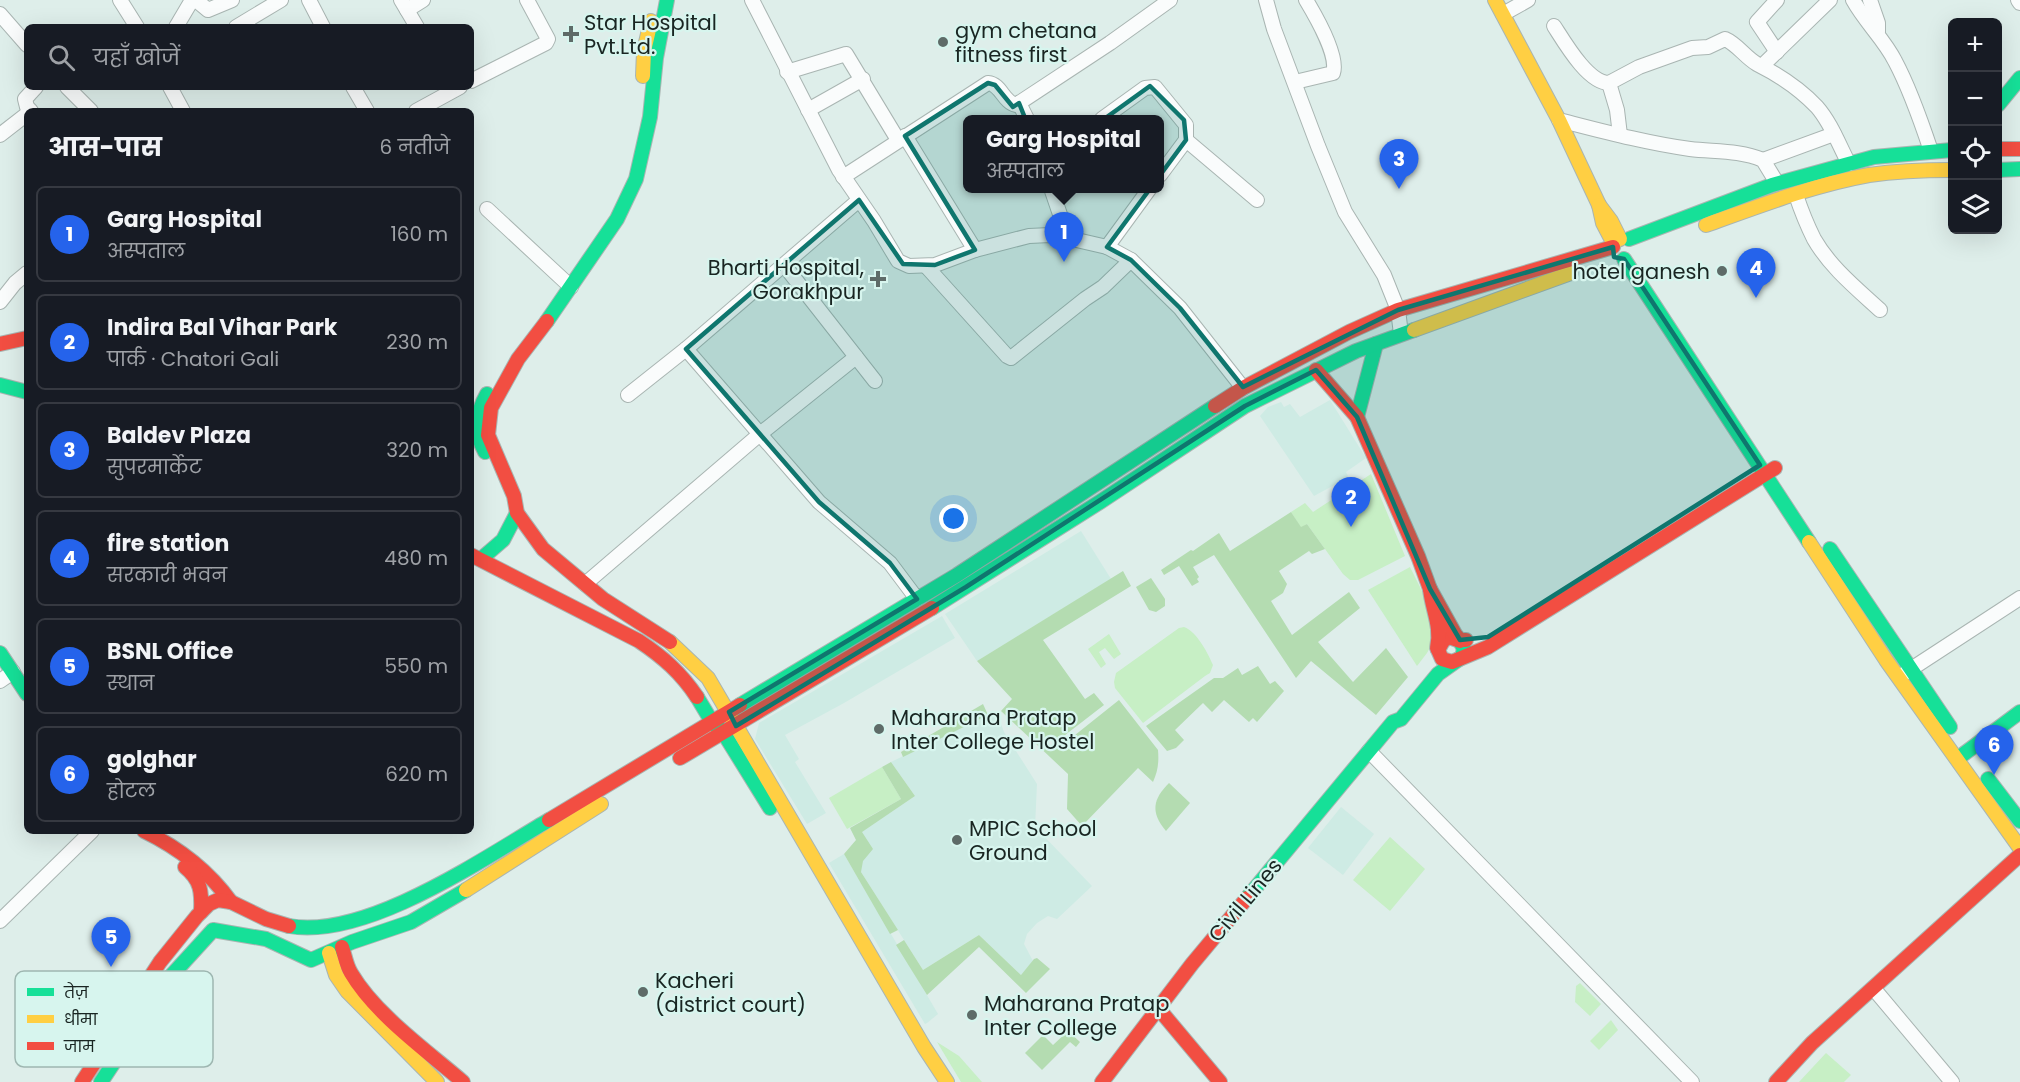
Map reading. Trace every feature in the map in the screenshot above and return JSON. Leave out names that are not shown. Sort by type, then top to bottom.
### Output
[{"type":"main road","points":[[568,284],[608,214],[626,174],[641,112],[644,51],[656,0]]},
{"type":"main road","points":[[667,0],[656,58],[650,117],[636,179],[617,219],[518,346],[480,405],[478,428],[481,446],[513,496],[517,513],[543,549],[603,599],[668,640],[708,678],[946,1082]]},
{"type":"main road","points":[[1495,0],[1559,120],[1599,205],[1611,221],[1623,249],[1768,467],[1898,677],[1962,756],[2020,821]]},
{"type":"main road","points":[[2002,95],[2020,78]]},
{"type":"main road","points":[[1918,170],[1933,151],[1948,139]]},
{"type":"main road","points":[[2002,149],[2020,149]]},
{"type":"main road","points":[[312,960],[352,942],[411,922],[442,905],[621,792],[736,726],[936,605],[1100,502],[1245,406],[1316,370],[1401,333],[1623,249],[1777,183],[1874,157],[1948,150]]},
{"type":"main road","points":[[2002,170],[2020,169]]},
{"type":"main road","points":[[1696,229],[1759,206],[1857,178],[1918,170],[1948,170]]},
{"type":"main road","points":[[154,971],[201,912],[213,902],[222,900],[231,902],[265,919],[293,927],[328,925],[369,915],[412,899],[922,596],[1091,489],[1243,388],[1349,332],[1398,309],[1665,240]]},
{"type":"main road","points":[[0,344],[24,340]]},
{"type":"main road","points":[[1357,417],[1376,344]]},
{"type":"main road","points":[[1316,370],[1357,417],[1418,556],[1430,589],[1464,649],[1459,660],[1438,674],[1401,719],[1393,722]]},
{"type":"main road","points":[[0,385],[24,391]]},
{"type":"main road","points":[[1768,467],[1818,531],[1912,668],[1962,756],[2020,848]]},
{"type":"main road","points":[[1393,722],[1395,713],[1429,666],[1441,640],[1449,637],[1474,640],[1488,637],[1594,568],[1768,467]]},
{"type":"main road","points":[[1430,589],[1430,601],[1441,630],[1438,653],[1443,660],[1451,663],[1488,647],[1552,609],[1768,467]]},
{"type":"main road","points":[[1091,489],[1100,502]]},
{"type":"main road","points":[[476,557],[496,549],[508,534],[517,513]]},
{"type":"main road","points":[[476,557],[630,636],[660,655],[685,680],[712,722],[723,732],[783,828],[934,1082]]},
{"type":"main road","points":[[922,596],[936,605]]},
{"type":"main road","points":[[0,653],[24,689]]},
{"type":"main road","points":[[1962,756],[2020,712]]},
{"type":"main road","name":"Civil Lines","points":[[1102,1082],[1225,922],[1393,722]]},
{"type":"main road","points":[[142,834],[150,844],[195,874],[201,885],[201,912],[213,930],[223,934],[252,935],[283,946],[336,975],[347,990],[437,1082]]},
{"type":"main road","points":[[150,834],[199,866],[220,885],[231,902]]},
{"type":"main road","points":[[1776,1082],[1812,1043],[2020,855]]},
{"type":"main road","points":[[328,925],[329,939],[363,989],[385,1013],[463,1082]]},
{"type":"main road","points":[[176,971],[213,930]]},
{"type":"main road","points":[[336,950],[336,975]]},
{"type":"main road","points":[[1158,1008],[1220,1082]]},
{"type":"main road","points":[[82,1082],[92,1067]]},
{"type":"main road","points":[[101,1082],[111,1067]]},
{"type":"street","points":[[120,0],[132,24]]},
{"type":"street","points":[[178,24],[194,0],[208,10],[232,0]]},
{"type":"street","points":[[250,0],[257,14]]},
{"type":"street","points":[[241,24],[281,0]]},
{"type":"street","points":[[309,0],[321,24]]},
{"type":"street","points":[[415,24],[404,5],[423,0]]},
{"type":"street","points":[[474,79],[546,43],[548,39],[546,33],[527,0]]},
{"type":"street","points":[[752,0],[843,177],[874,221],[898,261],[909,266],[935,265],[975,250],[1029,236],[1068,238],[1107,247],[1131,260],[1188,316],[1243,388]]},
{"type":"street","points":[[843,177],[988,83],[995,85],[1010,103],[1016,105],[1110,44],[1170,0]]},
{"type":"street","points":[[1266,0],[1274,29],[1318,146],[1345,212],[1384,275],[1398,309],[1401,333]]},
{"type":"street","points":[[1294,82],[1326,76],[1333,73],[1334,68],[1321,27],[1306,0]]},
{"type":"street","points":[[1503,14],[1528,0]]},
{"type":"street","points":[[1777,0],[1757,22],[1777,52]]},
{"type":"street","points":[[1763,65],[1830,0]]},
{"type":"street","points":[[1853,0],[1895,60],[1933,151]]},
{"type":"street","points":[[1870,0],[1878,23],[1878,33]]},
{"type":"street","points":[[0,14],[24,42]]},
{"type":"street","points":[[1554,26],[1593,77],[1603,83],[1610,83],[1639,67],[1692,48],[1708,47],[1725,39],[1758,64],[1782,77],[1817,108],[1834,134],[1849,164]]},
{"type":"street","points":[[788,72],[846,54],[975,250]]},
{"type":"street","points":[[808,110],[863,79]]},
{"type":"street","points":[[1610,83],[1620,135]]},
{"type":"street","points":[[1109,115],[1144,88],[1155,87],[1186,125],[1186,140],[1164,170]]},
{"type":"street","points":[[28,108],[25,99],[33,90]]},
{"type":"street","points":[[70,90],[88,108]]},
{"type":"street","points":[[172,90],[181,108]]},
{"type":"street","points":[[355,90],[365,108]]},
{"type":"street","points":[[421,108],[453,90]]},
{"type":"street","points":[[1019,103],[1024,115]]},
{"type":"street","points":[[0,135],[24,116]]},
{"type":"street","points":[[1559,120],[1689,149],[1743,153],[1763,160],[1777,183]]},
{"type":"street","points":[[1763,160],[1834,134]]},
{"type":"street","points":[[1186,140],[1257,200]]},
{"type":"street","points":[[1052,193],[1068,238]]},
{"type":"street","points":[[1107,247],[1147,193]]},
{"type":"street","points":[[1796,195],[1813,238],[1821,250],[1837,270],[1880,310]]},
{"type":"street","points":[[628,395],[686,349],[859,200]]},
{"type":"street","points":[[487,209],[568,284]]},
{"type":"street","points":[[926,266],[1011,358],[1098,291],[1131,260]]},
{"type":"street","points":[[784,265],[875,381]]},
{"type":"street","points":[[0,302],[24,276]]},
{"type":"street","points":[[686,349],[819,502],[890,563],[922,596]]},
{"type":"street","points":[[585,584],[760,434],[856,357]]},
{"type":"street","points":[[1898,677],[2020,598]]},
{"type":"street","points":[[0,681],[13,672]]},
{"type":"street","points":[[1369,751],[1692,1082]]},
{"type":"street","points":[[0,921],[89,834]]},
{"type":"street","points":[[1874,989],[1952,1082]]},
{"type":"highlighted area","points":[[988,83],[995,85],[1013,107],[1019,103],[1043,163],[1150,86],[1184,120],[1186,140],[1107,247],[1131,260],[1180,308],[1243,387],[1398,310],[1613,247],[1614,257],[1624,259],[1760,465],[1488,637],[1460,640],[1430,589],[1357,417],[1316,370],[1245,406],[966,587],[736,726],[729,712],[917,599],[890,563],[819,502],[686,349],[859,200],[903,264],[935,265],[975,250],[905,136]]},
{"type":"shaded area","points":[[1330,400],[1366,458],[1346,472],[1348,476],[1314,496],[1260,416],[1268,407],[1281,402],[1284,407],[1290,404],[1300,417]]},
{"type":"shaded area","points":[[1081,531],[1111,579],[977,661],[945,614]]},
{"type":"shaded area","points":[[942,616],[955,638],[785,735],[799,759],[795,762],[826,813],[807,824],[755,739],[759,723]]},
{"type":"shaded area","name":"MPIC School Ground","points":[[996,711],[1004,732],[1037,784],[1035,827],[1092,886],[1057,919],[1048,916],[1037,923],[1027,934],[1024,944],[1033,961],[1021,975],[979,935],[923,970],[861,872],[861,832],[915,796],[891,762]]},
{"type":"shaded area","points":[[1341,807],[1374,834],[1343,875],[1308,848]]},
{"type":"shaded area","points":[[844,854],[938,1014],[925,1024],[829,863]]},
{"type":"green space","points":[[1371,474],[1405,556],[1358,580],[1350,580],[1343,574],[1307,524],[1301,528],[1291,512],[1305,503],[1313,512]]},
{"type":"green space","points":[[1291,512],[1301,527],[1307,524],[1325,549],[1312,554],[1309,551],[1279,571],[1287,584],[1283,593],[1271,601],[1292,635],[1349,592],[1360,608],[1318,642],[1353,682],[1386,648],[1408,677],[1376,715],[1311,661],[1296,678],[1214,555],[1193,567],[1199,577],[1197,579],[1199,582],[1192,586],[1179,566],[1164,575],[1161,570],[1219,533],[1230,551]]},
{"type":"green space","points":[[1410,567],[1431,609],[1433,642],[1417,666],[1368,590]]},
{"type":"green space","points":[[1123,571],[1131,586],[1043,640],[1085,699],[1094,693],[1104,705],[1060,739],[1050,738],[1046,743],[1051,747],[1060,747],[1119,700],[1158,750],[1158,766],[1153,782],[1138,768],[1082,826],[1067,809],[1068,774],[1001,711],[1012,699],[977,661]]},
{"type":"green space","points":[[1151,578],[1165,599],[1165,606],[1156,612],[1149,610],[1136,587]]},
{"type":"green space","points":[[1184,627],[1198,638],[1205,649],[1213,665],[1210,673],[1143,723],[1115,688],[1116,673],[1179,628]]},
{"type":"green space","points":[[1109,634],[1121,654],[1114,659],[1105,648],[1099,652],[1106,664],[1101,668],[1088,649]]},
{"type":"green space","points":[[1258,666],[1270,684],[1275,681],[1284,691],[1257,722],[1253,718],[1249,722],[1224,700],[1212,712],[1203,703],[1175,730],[1184,740],[1176,748],[1167,751],[1146,726],[1214,678],[1223,678],[1238,668],[1242,675]]},
{"type":"green space","points":[[983,704],[988,715],[903,757],[901,752]]},
{"type":"green space","points":[[891,762],[915,796],[862,832],[873,849],[863,861],[861,872],[898,930],[890,934],[844,854],[856,840],[850,828],[901,799],[882,767]]},
{"type":"green space","points":[[882,767],[901,799],[847,829],[829,798]]},
{"type":"green space","points":[[1169,783],[1190,803],[1166,831],[1157,818],[1156,806],[1157,800]]},
{"type":"green space","points":[[1390,837],[1425,869],[1390,911],[1353,880]]},
{"type":"green space","points":[[979,935],[1021,975],[1037,958],[1050,969],[1026,993],[979,947],[927,995],[896,945],[904,940],[923,970]]},
{"type":"green space","points":[[1580,983],[1601,1004],[1590,1016],[1575,1002],[1576,986]]},
{"type":"green space","points":[[1611,1020],[1618,1030],[1599,1050],[1590,1041]]},
{"type":"green space","points":[[1068,1031],[1080,1042],[1076,1047],[1070,1042],[1042,1070],[1025,1053],[1043,1035],[1053,1045]]},
{"type":"green space","points":[[937,1042],[959,1056],[982,1082],[961,1082]]},
{"type":"green space","points":[[1826,1053],[1851,1075],[1844,1082],[1799,1082]]},
{"type":"traffic: fast","points":[[547,321],[617,219],[636,179],[650,117],[656,58],[667,0]]},
{"type":"traffic: fast","points":[[2002,100],[2020,78]]},
{"type":"traffic: fast","points":[[1629,239],[1772,185],[1874,157],[1948,150]]},
{"type":"traffic: fast","points":[[2002,170],[2020,169]]},
{"type":"traffic: fast","points":[[1624,259],[1809,542]]},
{"type":"traffic: fast","points":[[932,608],[1100,502],[1245,406],[1356,351],[1414,330]]},
{"type":"traffic: fast","points":[[1357,417],[1376,344]]},
{"type":"traffic: fast","points":[[0,385],[24,391]]},
{"type":"traffic: fast","points":[[485,452],[479,437],[478,423],[487,394]]},
{"type":"traffic: fast","points":[[740,705],[957,575],[1215,406]]},
{"type":"traffic: fast","points":[[481,559],[503,540],[517,513]]},
{"type":"traffic: fast","points":[[1830,549],[1950,727]]},
{"type":"traffic: fast","points":[[1247,898],[1393,722],[1401,719],[1438,674],[1462,657],[1464,649],[1460,641]]},
{"type":"traffic: fast","points":[[0,653],[24,689]]},
{"type":"traffic: fast","points":[[697,697],[712,722],[723,732],[770,808]]},
{"type":"traffic: fast","points":[[1957,759],[2020,712]]},
{"type":"traffic: fast","points":[[1988,779],[2020,821]]},
{"type":"traffic: fast","points":[[289,926],[320,927],[353,921],[388,909],[424,893],[549,820]]},
{"type":"traffic: fast","points":[[176,971],[213,930],[266,939],[311,960],[352,942],[411,922],[466,890]]},
{"type":"traffic: fast","points":[[101,1082],[111,1067]]},
{"type":"traffic: slow","points":[[1495,0],[1559,120],[1599,205]]},
{"type":"traffic: slow","points":[[643,76],[644,51],[651,21]]},
{"type":"traffic: slow","points":[[1706,225],[1786,197],[1848,179],[1890,173],[1948,170]]},
{"type":"traffic: slow","points":[[1614,244],[1603,223],[1599,205],[1611,221],[1620,239]]},
{"type":"traffic: slow","points":[[1414,330],[1571,273]]},
{"type":"traffic: slow","points":[[1809,542],[1886,660],[2020,848]]},
{"type":"traffic: slow","points":[[670,642],[708,678],[924,1047],[947,1082]]},
{"type":"traffic: slow","points":[[466,890],[601,804]]},
{"type":"traffic: slow","points":[[329,953],[336,975],[347,991],[437,1082]]},
{"type":"traffic: jam","points":[[2002,149],[2020,149]]},
{"type":"traffic: jam","points":[[1215,406],[1243,388],[1349,332],[1398,310],[1613,247]]},
{"type":"traffic: jam","points":[[547,321],[518,359],[491,408],[488,435],[514,496],[517,513],[543,549],[603,599],[670,642]]},
{"type":"traffic: jam","points":[[0,344],[24,339]]},
{"type":"traffic: jam","points":[[1316,370],[1357,417],[1418,556],[1430,589]]},
{"type":"traffic: jam","points":[[1460,641],[1449,637],[1443,641],[1438,650],[1442,659],[1452,662],[1488,647],[1775,468]]},
{"type":"traffic: jam","points":[[474,557],[639,641],[671,666],[697,697]]},
{"type":"traffic: jam","points":[[1437,648],[1438,625],[1430,589],[1455,634],[1460,640],[1466,640]]},
{"type":"traffic: jam","points":[[680,758],[932,608]]},
{"type":"traffic: jam","points":[[549,820],[740,705]]},
{"type":"traffic: jam","points":[[149,834],[169,845],[203,870],[231,902]]},
{"type":"traffic: jam","points":[[1776,1082],[1812,1043],[2020,855]]},
{"type":"traffic: jam","points":[[185,867],[199,887],[201,912]]},
{"type":"traffic: jam","points":[[1102,1082],[1192,964],[1247,898]]},
{"type":"traffic: jam","points":[[154,971],[197,916],[209,904],[218,900],[231,902],[266,919],[289,926]]},
{"type":"traffic: jam","points":[[342,947],[351,973],[374,1003],[402,1031],[463,1082]]},
{"type":"traffic: jam","points":[[1158,1008],[1220,1082]]},
{"type":"traffic: jam","points":[[82,1082],[92,1067]]},
{"type":"place","name":"Star Hospital Pvt.Ltd.","points":[[571,34]]},
{"type":"place","name":"gym chetana fitness first","points":[[943,42]]},
{"type":"place","name":"Baldev Plaza","points":[[1399,189]]},
{"type":"place","name":"Garg Hospital","points":[[1064,262]]},
{"type":"place","name":"hotel ganesh","points":[[1722,271]]},
{"type":"place","name":"Bharti Hospital, Gorakhpur","points":[[878,279]]},
{"type":"place","name":"fire station","points":[[1756,298]]},
{"type":"place","name":"Indira Bal Vihar Park","points":[[1351,527]]},
{"type":"place","name":"Maharana Pratap Inter College Hostel","points":[[879,729]]},
{"type":"place","name":"golghar","points":[[1994,775]]},
{"type":"place","name":"MPIC School Ground","points":[[957,840]]},
{"type":"place","name":"BSNL Office","points":[[111,967]]},
{"type":"place","name":"Kacheri (district court)","points":[[643,992]]},
{"type":"place","name":"Maharana Pratap Inter College","points":[[972,1015]]}]
